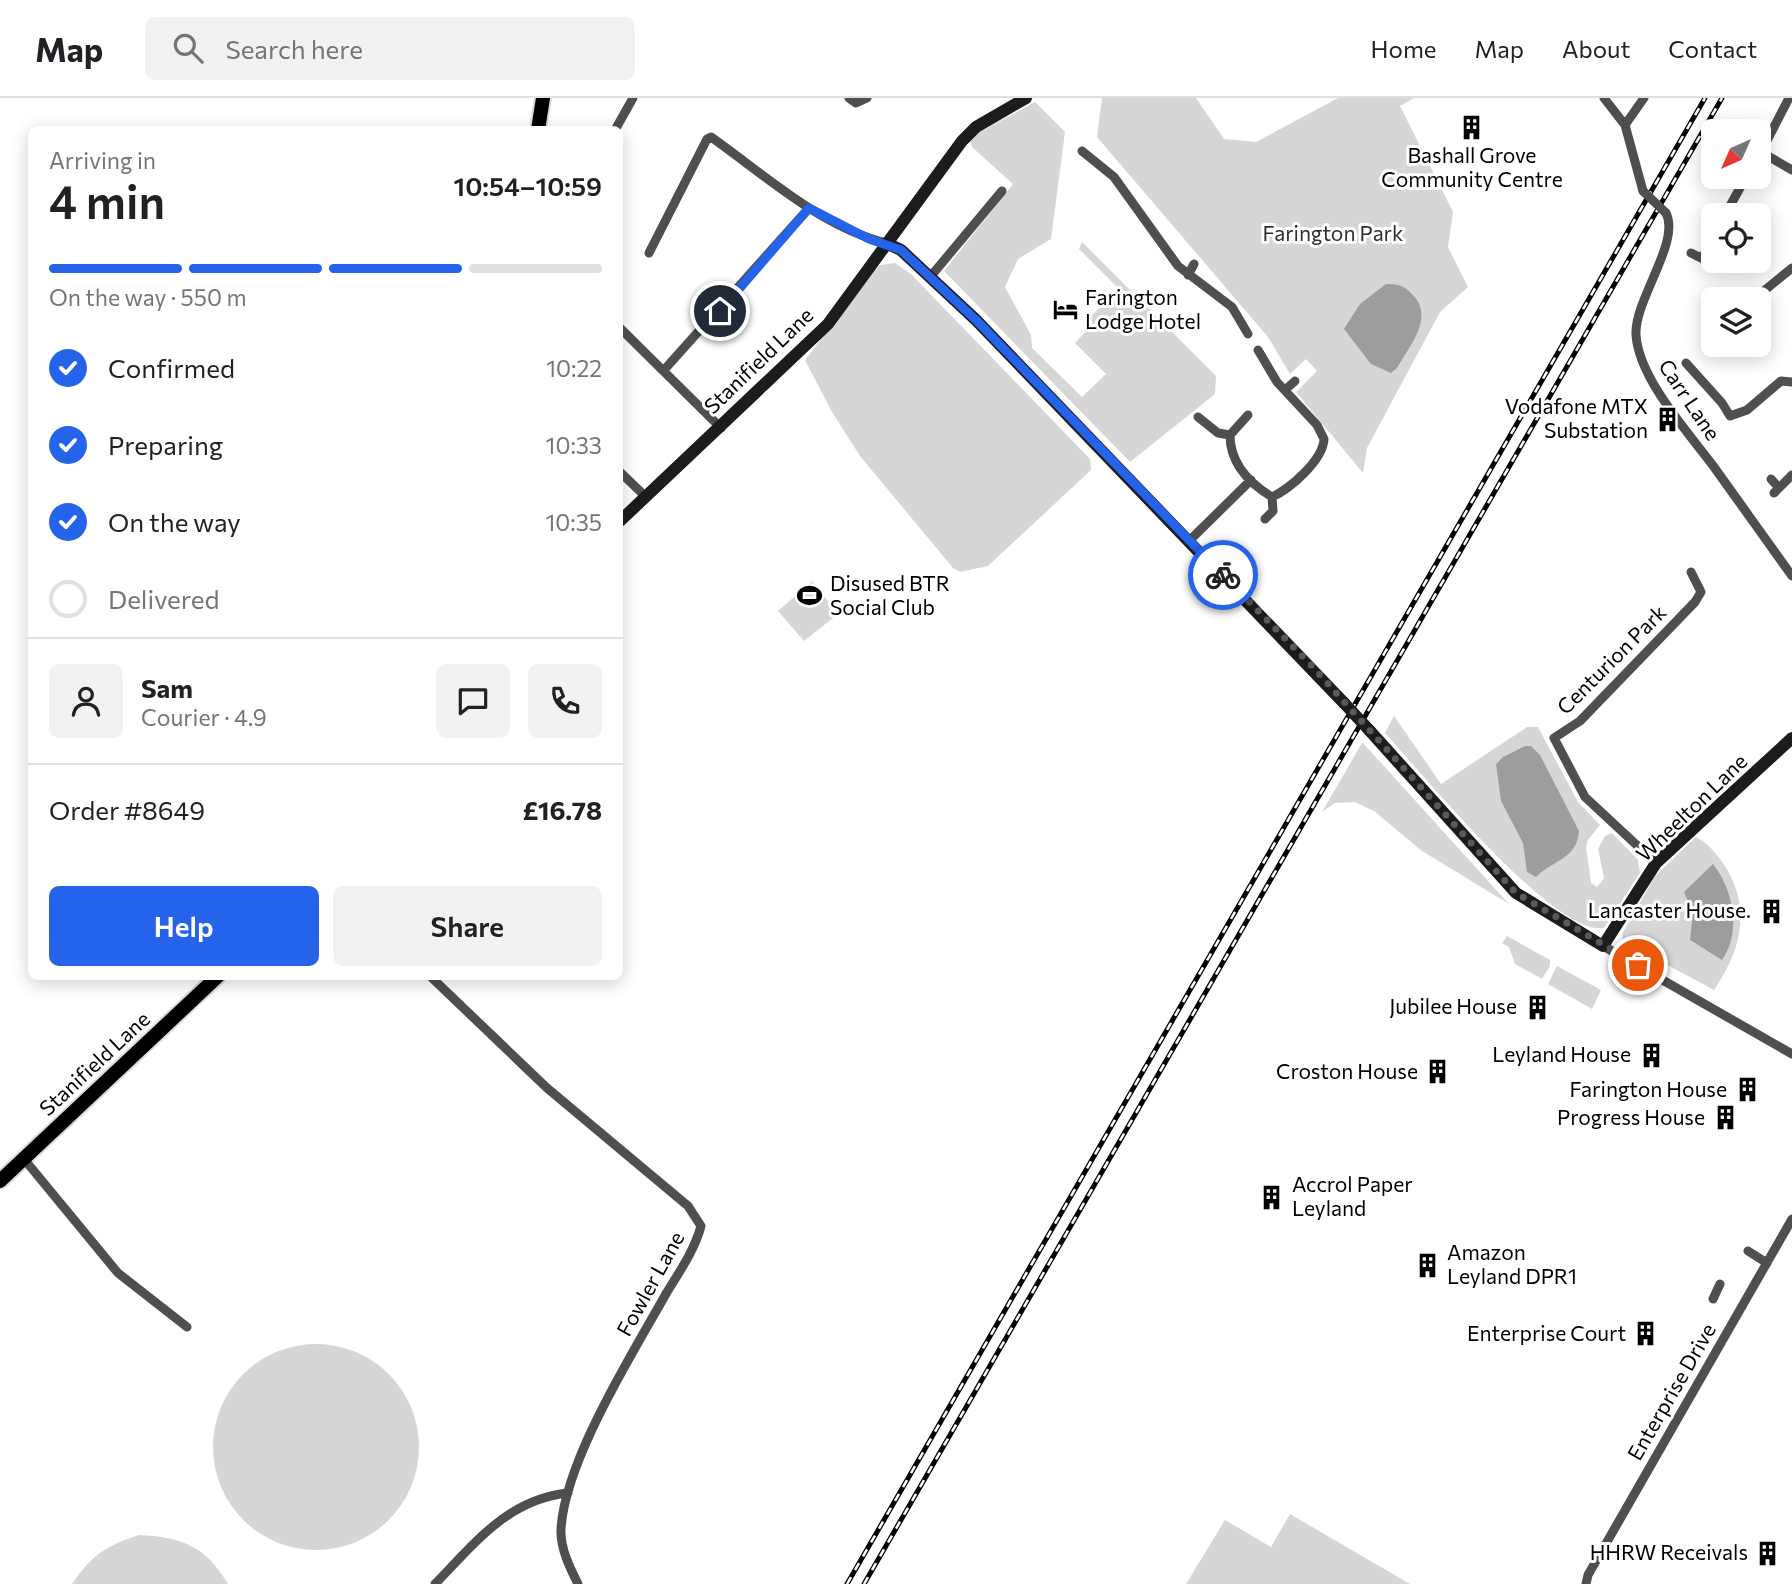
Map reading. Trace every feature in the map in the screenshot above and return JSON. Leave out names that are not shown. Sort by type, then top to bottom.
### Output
[{"type":"main road","points":[[539,126],[543,98]]},
{"type":"main road","name":"Stanifield Lane","points":[[0,1181],[214,980]]},
{"type":"street","points":[[617,126],[633,98]]},
{"type":"street","points":[[849,98],[856,103],[867,98]]},
{"type":"street","name":"Stanifield Lane","points":[[623,518],[828,324],[962,141],[976,127],[1026,98]]},
{"type":"street","points":[[1604,98],[1625,125],[1644,98]]},
{"type":"street","points":[[1771,133],[1789,98]]},
{"type":"street","name":"Carr Lane","points":[[1625,125],[1643,191],[1666,212],[1669,219],[1668,236],[1644,297],[1636,333],[1640,356],[1675,414],[1792,576]]},
{"type":"street","points":[[649,253],[707,139],[711,137],[809,208],[869,239],[901,250],[930,276],[1344,703],[1516,893],[1792,1054]]},
{"type":"street","points":[[1082,151],[1114,177],[1166,252],[1188,275],[1232,307],[1248,334]]},
{"type":"street","points":[[1771,160],[1792,170]]},
{"type":"street","points":[[930,276],[1002,191]]},
{"type":"street","points":[[664,370],[809,208]]},
{"type":"street","points":[[1691,253],[1701,258]]},
{"type":"street","points":[[1188,275],[1194,264]]},
{"type":"street","points":[[1769,287],[1791,270]]},
{"type":"street","points":[[623,331],[721,428]]},
{"type":"street","points":[[1258,350],[1285,390],[1317,425],[1324,439],[1320,454],[1283,492],[1272,497]]},
{"type":"street","points":[[1686,363],[1723,402],[1730,416],[1747,410],[1781,380],[1792,382]]},
{"type":"street","points":[[1285,390],[1295,381]]},
{"type":"street","points":[[1248,415],[1230,435],[1232,458],[1251,480],[1272,497],[1273,511],[1265,519]]},
{"type":"street","points":[[1198,417],[1218,433],[1230,435]]},
{"type":"street","points":[[623,475],[646,497]]},
{"type":"street","points":[[1771,479],[1776,491],[1792,475]]},
{"type":"street","points":[[1189,541],[1251,480]]},
{"type":"street","name":"Centurion Park","points":[[1656,863],[1585,797],[1554,738],[1580,721],[1695,602],[1700,592],[1691,572]]},
{"type":"street","name":"Wheelton Lane","points":[[1603,946],[1656,863],[1792,738]]},
{"type":"street","name":"Fowler Lane","points":[[434,980],[547,1088],[688,1206],[701,1226],[688,1256],[599,1416],[568,1493],[561,1530],[564,1552],[579,1584]]},
{"type":"street","points":[[24,1159],[118,1273],[187,1327]]},
{"type":"street","name":"Enterprise Drive","points":[[1586,1584],[1588,1575],[1792,1219]]},
{"type":"street","points":[[1748,1251],[1767,1263]]},
{"type":"street","points":[[1713,1299],[1720,1284]]},
{"type":"street","points":[[435,1584],[505,1515],[528,1501],[568,1493]]},
{"type":"green space","name":"Farington Park","points":[[1102,98],[1196,98],[1224,139],[1256,142],[1338,98],[1414,98],[1400,106],[1453,212],[1448,247],[1468,287],[1440,312],[1367,448],[1363,473],[1296,392],[1317,371],[1306,359],[1290,374],[1268,337],[1097,137]]},
{"type":"green space","points":[[1035,102],[1065,132],[1051,239],[1018,259],[1005,287],[1031,335],[1032,348],[1082,397],[1106,374],[1075,343],[1088,329],[1087,320],[1119,289],[1079,249],[1082,242],[1216,376],[1215,394],[1130,462],[944,271],[1013,184],[972,147],[969,138]]},
{"type":"green space","points":[[895,263],[911,274],[1090,459],[1091,470],[988,566],[960,572],[953,568],[860,456],[832,412],[805,360],[873,271],[880,265]]},
{"type":"green space","name":"Disused BTR Social Club","points":[[812,581],[838,614],[804,641],[778,611]]},
{"type":"green space","points":[[1394,716],[1441,784],[1527,727],[1538,727],[1578,802],[1600,825],[1586,847],[1591,883],[1597,887],[1604,878],[1598,849],[1605,836],[1612,833],[1638,860],[1640,873],[1604,928],[1582,924],[1554,907],[1489,848],[1385,733]]},
{"type":"green space","points":[[1362,743],[1509,904],[1422,851],[1374,811],[1355,802],[1335,803],[1322,812]]},
{"type":"green space","points":[[1696,837],[1710,848],[1729,873],[1736,889],[1741,919],[1736,948],[1714,990],[1623,941],[1622,934],[1655,876]]},
{"type":"green space","points":[[1507,936],[1550,960],[1550,966],[1542,979],[1515,964],[1509,947],[1502,943]]},
{"type":"green space","points":[[1557,966],[1601,990],[1592,1009],[1548,984]]},
{"type":"green space","points":[[316,1344],[355,1352],[373,1361],[389,1374],[402,1390],[411,1408],[419,1447],[411,1486],[402,1504],[389,1520],[373,1533],[355,1542],[316,1550],[277,1542],[259,1533],[243,1520],[230,1504],[221,1486],[213,1447],[221,1408],[230,1390],[243,1374],[259,1361],[277,1352]]},
{"type":"green space","points":[[1290,1514],[1410,1584],[1186,1584],[1225,1520],[1271,1547]]},
{"type":"green space","points":[[139,1535],[168,1538],[191,1546],[211,1561],[228,1584],[72,1584],[100,1553]]},
{"type":"shaded area","points":[[1386,284],[1408,290],[1418,302],[1421,311],[1421,321],[1414,340],[1391,373],[1371,364],[1344,329],[1360,304]]},
{"type":"shaded area","points":[[1525,746],[1531,746],[1540,755],[1579,831],[1574,848],[1536,877],[1527,872],[1523,843],[1501,801],[1496,764],[1503,757]]},
{"type":"shaded area","points":[[1713,864],[1726,886],[1732,911],[1732,937],[1722,960],[1690,940],[1693,912],[1684,892]]},
{"type":"railway","points":[[847,1584],[1705,98]]},
{"type":"railway","points":[[864,1584],[1722,98]]},
{"type":"way so far","points":[[1223,575],[1311,665],[1516,893],[1638,965]]},
{"type":"place","name":"Bashall Grove Community Centre","points":[[1472,127]]},
{"type":"place","name":"Farington Lodge Hotel","points":[[1065,310]]},
{"type":"place","name":"Vodafone MTX Substation","points":[[1668,419]]},
{"type":"place","name":"Disused BTR Social Club","points":[[810,596]]},
{"type":"place","name":"Lancaster House.","points":[[1771,911]]},
{"type":"place","name":"Jubilee House","points":[[1537,1007]]},
{"type":"place","name":"Leyland House","points":[[1651,1055]]},
{"type":"place","name":"Croston House","points":[[1438,1072]]},
{"type":"place","name":"Farington House","points":[[1747,1090]]},
{"type":"place","name":"Progress House","points":[[1725,1118]]},
{"type":"place","name":"Accrol Paper Leyland","points":[[1272,1197]]},
{"type":"place","name":"Amazon Leyland DPR1","points":[[1427,1265]]},
{"type":"place","name":"Enterprise Court","points":[[1646,1334]]},
{"type":"place","name":"HHRW Receivals","points":[[1768,1553]]},
{"type":"route","points":[[720,311],[809,208],[869,239],[901,250],[976,320],[1118,470],[1223,575]]}]
